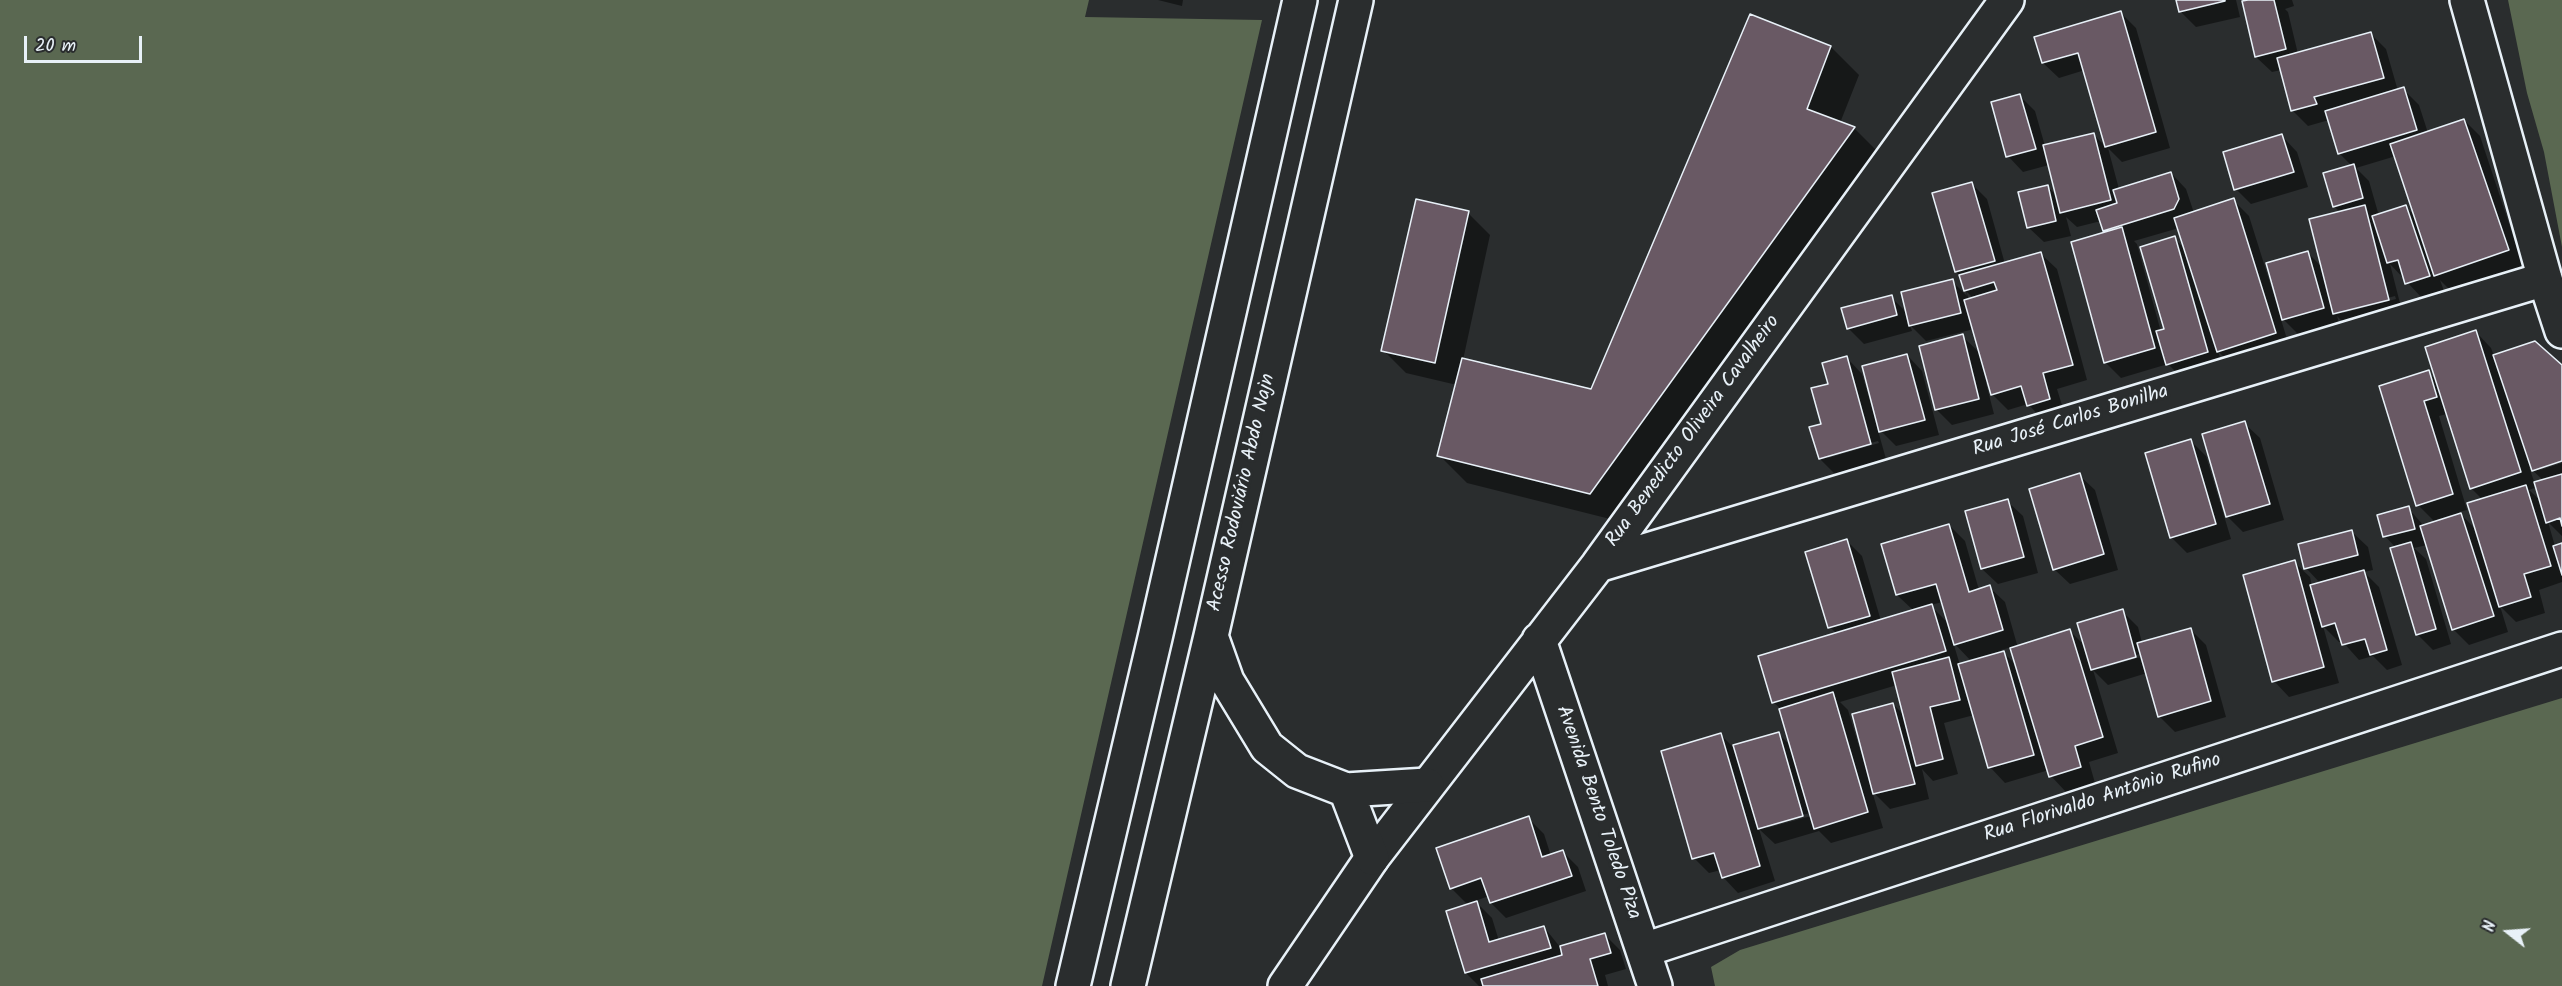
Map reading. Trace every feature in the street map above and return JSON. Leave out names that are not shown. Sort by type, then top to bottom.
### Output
[{"type":"street","points":[[1073,986],[1155,638],[1300,0]]},
{"type":"street","name":"Acesso Rodoviário Abdo Najn","points":[[1128,986],[1211,636],[1356,0]]},
{"type":"street","name":"Rua Benedicto Oliveira Cavalheiro","points":[[1285,986],[1372,858],[1598,565],[2007,0]]},
{"type":"street","points":[[2467,0],[2545,279],[2562,331]]},
{"type":"street","name":"Rua José Carlos Bonilha","points":[[1598,565],[2545,279]]},
{"type":"street","points":[[1211,636],[1227,681],[1267,747],[1297,771],[1346,790],[1427,785]]},
{"type":"street","name":"Avenida Bento Toledo Piza","points":[[1539,640],[1655,986]]},
{"type":"street","name":"Rua Florivaldo Antônio Rufino","points":[[1644,950],[2562,648]]},
{"type":"street","points":[[1346,790],[1372,858]]},
{"type":"green space","points":[[0,0],[1089,0],[1085,17],[1262,20],[1042,986],[0,986]]},
{"type":"green space","points":[[2508,0],[2562,0],[2562,247],[2544,152],[2527,93]]},
{"type":"green space","points":[[2562,698],[2562,986],[1715,986],[1711,967],[1740,950]]},
{"type":"building","points":[[2176,0],[2225,0],[2225,1],[2179,12]]},
{"type":"building","points":[[2274,0],[2286,49],[2255,57],[2242,1]]},
{"type":"building","points":[[2121,11],[2156,132],[2105,147],[2078,53],[2042,63],[2034,37]]},
{"type":"building","points":[[1750,14],[1831,46],[1807,109],[1855,127],[1590,494],[1437,456],[1462,358],[1591,389]]},
{"type":"building","points":[[2371,32],[2384,78],[2314,97],[2317,104],[2291,111],[2277,58]]},
{"type":"building","points":[[2404,87],[2417,130],[2338,154],[2325,111]]},
{"type":"building","points":[[2020,94],[2036,149],[2006,157],[1991,102]]},
{"type":"building","points":[[2464,119],[2509,250],[2434,276],[2390,144]]},
{"type":"building","points":[[2094,133],[2111,200],[2060,213],[2043,145]]},
{"type":"building","points":[[2282,134],[2294,172],[2234,190],[2223,152]]},
{"type":"building","points":[[2354,164],[2363,198],[2333,207],[2323,173]]},
{"type":"building","points":[[2171,172],[2179,199],[2174,209],[2103,231],[2096,210],[2117,203],[2113,190]]},
{"type":"building","points":[[1972,182],[1995,261],[1955,272],[1932,193]]},
{"type":"building","points":[[2048,185],[2056,221],[2027,228],[2018,192]]},
{"type":"building","points":[[2234,198],[2276,333],[2217,352],[2174,218]]},
{"type":"building","points":[[1416,199],[1469,211],[1435,363],[1381,351]]},
{"type":"building","points":[[2365,205],[2389,300],[2333,314],[2309,219]]},
{"type":"building","points":[[2406,205],[2430,276],[2405,284],[2398,260],[2387,263],[2372,216]]},
{"type":"building","points":[[2122,227],[2155,348],[2104,363],[2071,242]]},
{"type":"building","points":[[2175,236],[2208,352],[2166,365],[2156,331],[2164,329],[2140,247]]},
{"type":"building","points":[[2308,251],[2324,308],[2282,320],[2266,263]]},
{"type":"building","points":[[2041,252],[2073,365],[2043,373],[2050,399],[2027,406],[2021,386],[1991,395],[1964,300],[1997,290],[1994,282],[1964,291],[1959,275]]},
{"type":"building","points":[[1953,279],[1961,313],[1909,326],[1901,292]]},
{"type":"building","points":[[1892,295],[1897,315],[1847,329],[1841,308]]},
{"type":"building","points":[[2476,330],[2521,472],[2470,489],[2425,347]]},
{"type":"building","points":[[1963,334],[1979,399],[1935,410],[1919,346]]},
{"type":"building","points":[[2535,341],[2562,365],[2562,461],[2532,471],[2493,355]]},
{"type":"building","points":[[1907,354],[1925,420],[1879,432],[1862,366]]},
{"type":"building","points":[[1847,356],[1871,444],[1819,459],[1809,427],[1821,424],[1811,388],[1828,384],[1822,363]]},
{"type":"building","points":[[2429,370],[2437,397],[2424,401],[2453,494],[2416,506],[2379,386]]},
{"type":"building","points":[[2245,421],[2270,504],[2226,517],[2202,434]]},
{"type":"building","points":[[2191,439],[2216,524],[2170,538],[2145,453]]},
{"type":"building","points":[[2080,473],[2104,554],[2053,570],[2029,489]]},
{"type":"building","points":[[2562,474],[2562,526],[2560,518],[2546,523],[2534,482]]},
{"type":"building","points":[[2526,485],[2551,566],[2524,574],[2531,597],[2499,607],[2467,503]]},
{"type":"building","points":[[2008,499],[2024,557],[1981,569],[1965,511]]},
{"type":"building","points":[[2409,506],[2415,529],[2383,537],[2377,515]]},
{"type":"building","points":[[2461,513],[2494,616],[2452,630],[2420,526]]},
{"type":"building","points":[[1949,524],[1969,592],[1990,585],[2003,630],[1954,645],[1936,584],[1896,595],[1881,544]]},
{"type":"building","points":[[2352,530],[2358,555],[2304,569],[2298,544]]},
{"type":"building","points":[[1847,539],[1870,616],[1828,628],[1805,552]]},
{"type":"building","points":[[2411,542],[2436,629],[2416,635],[2390,548]]},
{"type":"building","points":[[2562,543],[2562,575],[2553,546]]},
{"type":"building","points":[[2295,560],[2324,667],[2272,682],[2243,575]]},
{"type":"building","points":[[2364,570],[2387,650],[2370,655],[2365,639],[2342,645],[2335,623],[2322,627],[2310,585]]},
{"type":"building","points":[[1932,604],[1946,651],[1772,703],[1758,656]]},
{"type":"building","points":[[2123,609],[2136,657],[2091,670],[2077,623]]},
{"type":"building","points":[[2191,628],[2211,701],[2158,717],[2137,643]]},
{"type":"building","points":[[2070,629],[2103,737],[2075,746],[2081,767],[2049,777],[2010,648]]},
{"type":"building","points":[[2004,651],[2034,755],[1988,768],[1958,664]]},
{"type":"building","points":[[1949,657],[1960,700],[1930,707],[1943,759],[1916,766],[1892,672]]},
{"type":"building","points":[[1833,692],[1868,812],[1814,829],[1779,709]]},
{"type":"building","points":[[1893,703],[1915,784],[1873,794],[1852,714]]},
{"type":"building","points":[[1779,732],[1803,816],[1758,829],[1733,745]]},
{"type":"building","points":[[1721,733],[1760,866],[1722,878],[1714,853],[1692,859],[1661,751]]},
{"type":"building","points":[[1529,816],[1542,857],[1563,850],[1572,876],[1490,903],[1481,878],[1450,889],[1436,848]]},
{"type":"building","points":[[1477,901],[1489,942],[1544,926],[1551,948],[1465,973],[1446,911]]},
{"type":"building","points":[[1605,933],[1611,953],[1590,959],[1598,986],[1483,986],[1481,979],[1562,955],[1560,946]]}]
